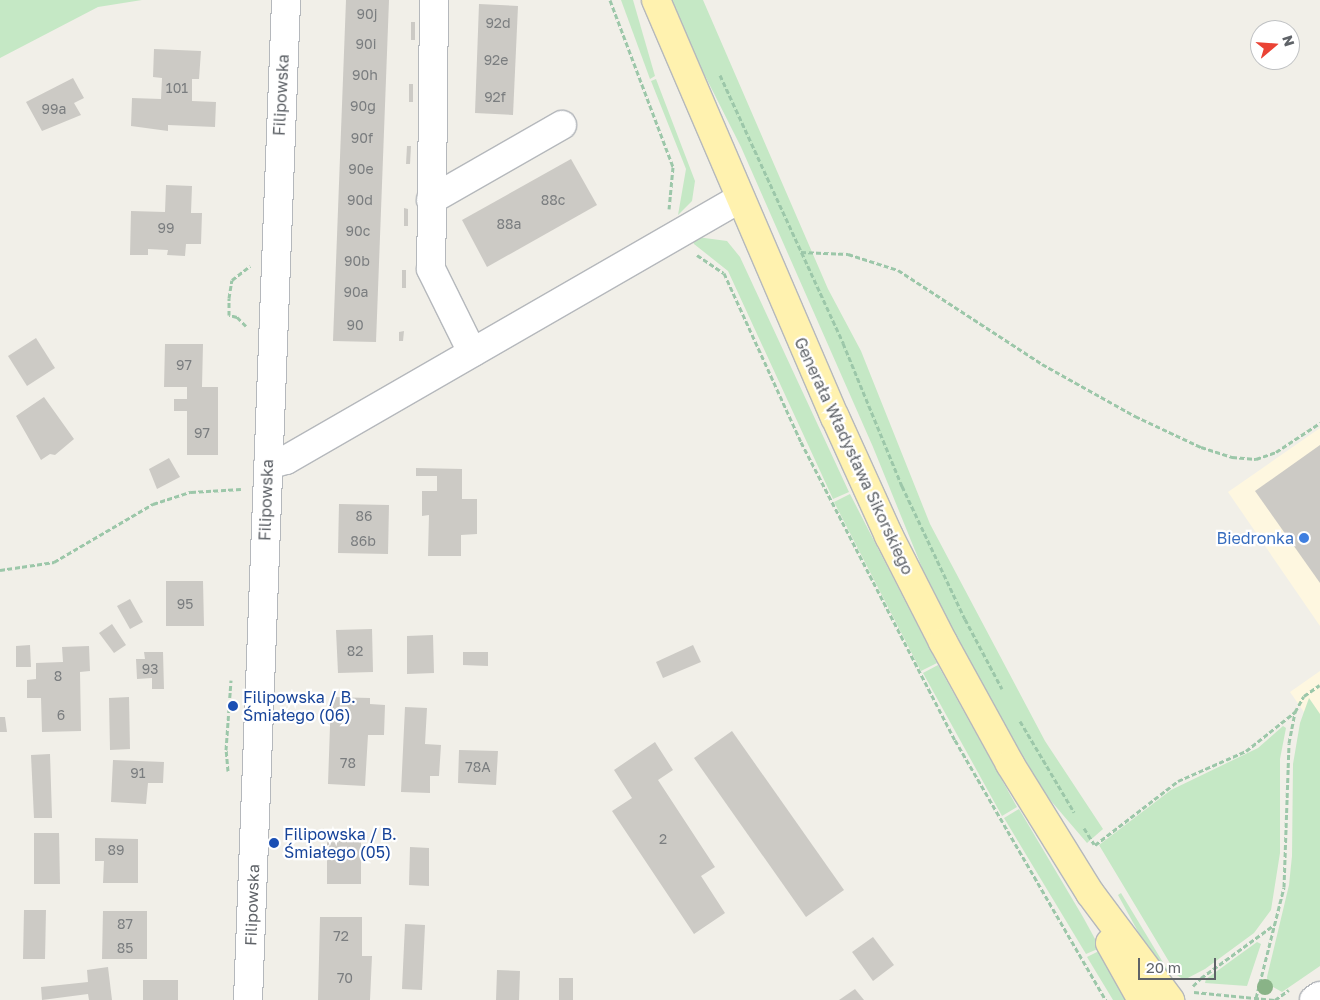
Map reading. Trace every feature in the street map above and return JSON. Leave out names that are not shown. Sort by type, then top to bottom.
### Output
[{"type":"main road","name":"Generała Władysława Sikorskiego","points":[[656,0],[739,199],[889,536],[1010,764],[1090,893],[1170,1000]]},
{"type":"main road","name":"Generała Władysława Sikorskiego","points":[[1090,893],[1111,944],[1142,1000]]},
{"type":"street","name":"Filipowska","points":[[248,1000],[286,0]]},
{"type":"street","points":[[434,0],[430,269],[472,352]]},
{"type":"street","points":[[431,200],[562,126]]},
{"type":"street","points":[[267,477],[286,460],[739,199]]},
{"type":"street","points":[[1314,1000],[1320,996]]},
{"type":"path","points":[[610,0],[673,167],[668,210],[680,232],[697,255],[724,273],[801,442],[955,740],[1106,1000]]},
{"type":"path","points":[[718,71],[874,414],[902,486],[964,619],[1004,692]]},
{"type":"path","points":[[801,252],[848,254],[898,270],[1042,364],[1135,416],[1201,447],[1232,457],[1256,459],[1276,452],[1320,423]]},
{"type":"path","points":[[0,570],[54,562],[153,504],[191,492],[267,477]]},
{"type":"path","points":[[1256,998],[1284,887],[1288,827],[1286,760],[1295,712],[1304,696],[1320,685]]},
{"type":"path","points":[[1094,844],[1178,781],[1246,751],[1295,712]]},
{"type":"path","points":[[1017,716],[1098,850]]},
{"type":"path","points":[[1274,925],[1201,978],[1189,991],[1275,1000]]},
{"type":"shaded area","points":[[1320,428],[1320,626],[1228,492]]},
{"type":"shaded area","points":[[1320,671],[1320,735],[1290,692]]},
{"type":"green space","points":[[0,0],[142,0],[98,7],[0,58]]},
{"type":"green space","points":[[621,0],[633,0],[655,76],[650,79]]},
{"type":"green space","points":[[671,0],[703,0],[828,289],[861,351],[930,524],[1045,741],[1103,829],[1087,843],[1045,794],[970,664],[927,580],[873,447],[741,147],[686,38]]},
{"type":"green space","points":[[656,79],[695,181],[692,201],[678,215],[686,169],[651,81]]},
{"type":"green space","points":[[697,237],[727,241],[740,257],[849,492],[833,499],[728,271],[694,244],[692,240]]},
{"type":"green space","points":[[850,494],[937,663],[921,671],[834,502]]},
{"type":"green space","points":[[938,665],[1017,807],[1002,816],[923,673]]},
{"type":"green space","points":[[1309,698],[1320,714],[1320,966],[1282,992],[1268,984],[1267,977],[1289,885],[1292,856],[1293,764],[1300,723]]},
{"type":"green space","points":[[1283,726],[1286,728],[1280,759],[1280,853],[1271,910],[1254,933],[1205,969],[1184,980],[1177,975],[1099,845],[1171,790],[1258,748]]},
{"type":"green space","points":[[1019,809],[1100,948],[1086,954],[1004,818]]},
{"type":"green space","points":[[1121,893],[1175,984],[1159,970],[1118,895]]},
{"type":"green space","points":[[1257,942],[1261,944],[1247,986],[1205,983],[1206,979]]},
{"type":"green space","points":[[1101,950],[1129,1000],[1113,1000],[1087,957]]},
{"type":"building","points":[[346,0],[389,0],[376,342],[333,341]]},
{"type":"building","points":[[479,4],[518,6],[513,115],[475,113]]},
{"type":"building","points":[[411,22],[415,22],[415,40],[411,40]]},
{"type":"building","points":[[154,49],[201,51],[199,79],[192,79],[192,101],[216,102],[215,127],[168,125],[168,131],[131,126],[132,98],[161,99],[162,78],[153,77]]},
{"type":"building","points":[[73,78],[84,98],[74,103],[81,115],[42,131],[26,102]]},
{"type":"building","points":[[409,84],[413,84],[413,102],[409,102]]},
{"type":"building","points":[[407,146],[411,146],[410,164],[406,164]]},
{"type":"building","points":[[571,159],[597,205],[487,267],[462,220]]},
{"type":"building","points":[[166,185],[192,186],[191,213],[202,213],[201,244],[186,244],[185,256],[167,255],[168,250],[148,249],[148,255],[130,255],[131,211],[165,212]]},
{"type":"building","points":[[404,208],[408,209],[408,226],[404,226]]},
{"type":"building","points":[[402,270],[406,270],[406,288],[402,288]]},
{"type":"building","points":[[404,331],[403,341],[399,341],[399,332]]},
{"type":"building","points":[[36,338],[55,368],[27,386],[8,356]]},
{"type":"building","points":[[165,344],[203,344],[202,387],[218,387],[218,455],[187,455],[187,411],[174,411],[174,399],[187,399],[187,387],[164,387]]},
{"type":"building","points":[[44,397],[74,439],[55,455],[50,454],[41,460],[16,416]]},
{"type":"building","name":"Biedronka","points":[[1320,445],[1320,583],[1255,491]]},
{"type":"building","points":[[169,458],[180,477],[157,489],[149,469]]},
{"type":"building","points":[[416,468],[462,469],[462,499],[477,499],[477,534],[461,535],[461,556],[428,556],[429,515],[422,516],[422,491],[437,491],[437,476],[416,476]]},
{"type":"building","points":[[339,504],[389,505],[388,554],[338,553]]},
{"type":"building","points":[[166,581],[203,581],[204,626],[166,626]]},
{"type":"building","points":[[130,599],[143,622],[130,629],[117,606]]},
{"type":"building","points":[[112,624],[126,645],[114,653],[99,633]]},
{"type":"building","points":[[372,629],[373,672],[338,673],[336,630]]},
{"type":"building","points":[[433,635],[434,673],[407,674],[407,636]]},
{"type":"building","points":[[30,645],[31,667],[16,667],[16,646]]},
{"type":"building","points":[[693,645],[701,662],[663,678],[656,662]]},
{"type":"building","points":[[89,646],[90,671],[80,672],[81,731],[42,732],[41,698],[27,698],[27,680],[36,679],[36,663],[63,662],[62,647]]},
{"type":"building","points":[[144,652],[163,652],[164,689],[152,689],[152,678],[137,679],[136,659],[145,659]]},
{"type":"building","points":[[463,652],[488,652],[488,666],[463,665]]},
{"type":"building","points":[[129,697],[130,749],[110,750],[109,698]]},
{"type":"building","points":[[331,697],[370,698],[370,704],[385,705],[384,735],[368,735],[365,786],[328,784]]},
{"type":"building","points":[[405,707],[427,708],[425,744],[441,745],[439,776],[430,776],[430,793],[401,792]]},
{"type":"building","points":[[0,717],[5,717],[7,732],[0,732]]},
{"type":"building","points":[[732,731],[844,890],[806,917],[694,758]]},
{"type":"building","points":[[655,742],[673,770],[658,780],[715,867],[701,876],[725,913],[694,934],[612,811],[632,798],[614,770]]},
{"type":"building","points":[[459,750],[498,751],[496,785],[458,783]]},
{"type":"building","points":[[50,754],[52,818],[34,818],[31,755]]},
{"type":"building","points":[[113,760],[164,762],[163,783],[148,783],[146,804],[111,802]]},
{"type":"building","points":[[34,833],[59,833],[60,884],[34,884]]},
{"type":"building","points":[[95,838],[138,839],[138,883],[103,883],[104,861],[95,861]]},
{"type":"building","points":[[327,841],[361,841],[361,884],[327,884]]},
{"type":"building","points":[[410,847],[429,848],[429,886],[409,885]]},
{"type":"building","points":[[24,910],[46,910],[45,959],[23,959]]},
{"type":"building","points":[[103,911],[147,911],[147,959],[102,959]]},
{"type":"building","points":[[320,917],[362,917],[362,956],[372,956],[370,1000],[318,1000]]},
{"type":"building","points":[[405,924],[425,925],[422,990],[402,989]]},
{"type":"building","points":[[873,937],[894,965],[873,981],[852,952]]},
{"type":"building","points":[[108,967],[112,1000],[89,1000],[88,994],[42,1000],[41,987],[88,982],[87,970]]},
{"type":"building","points":[[497,970],[520,971],[519,1000],[496,1000]]},
{"type":"building","points":[[559,978],[573,978],[573,1000],[559,1000]]},
{"type":"building","points":[[143,980],[178,980],[178,1000],[143,1000]]},
{"type":"building","points":[[855,989],[864,1000],[839,1000]]},
{"type":"place","name":"Biedronka","points":[[1304,538]]},
{"type":"place","name":"Filipowska / B. Śmiałego (06)","points":[[233,706]]},
{"type":"place","name":"Filipowska / B. Śmiałego (05)","points":[[274,843]]}]
